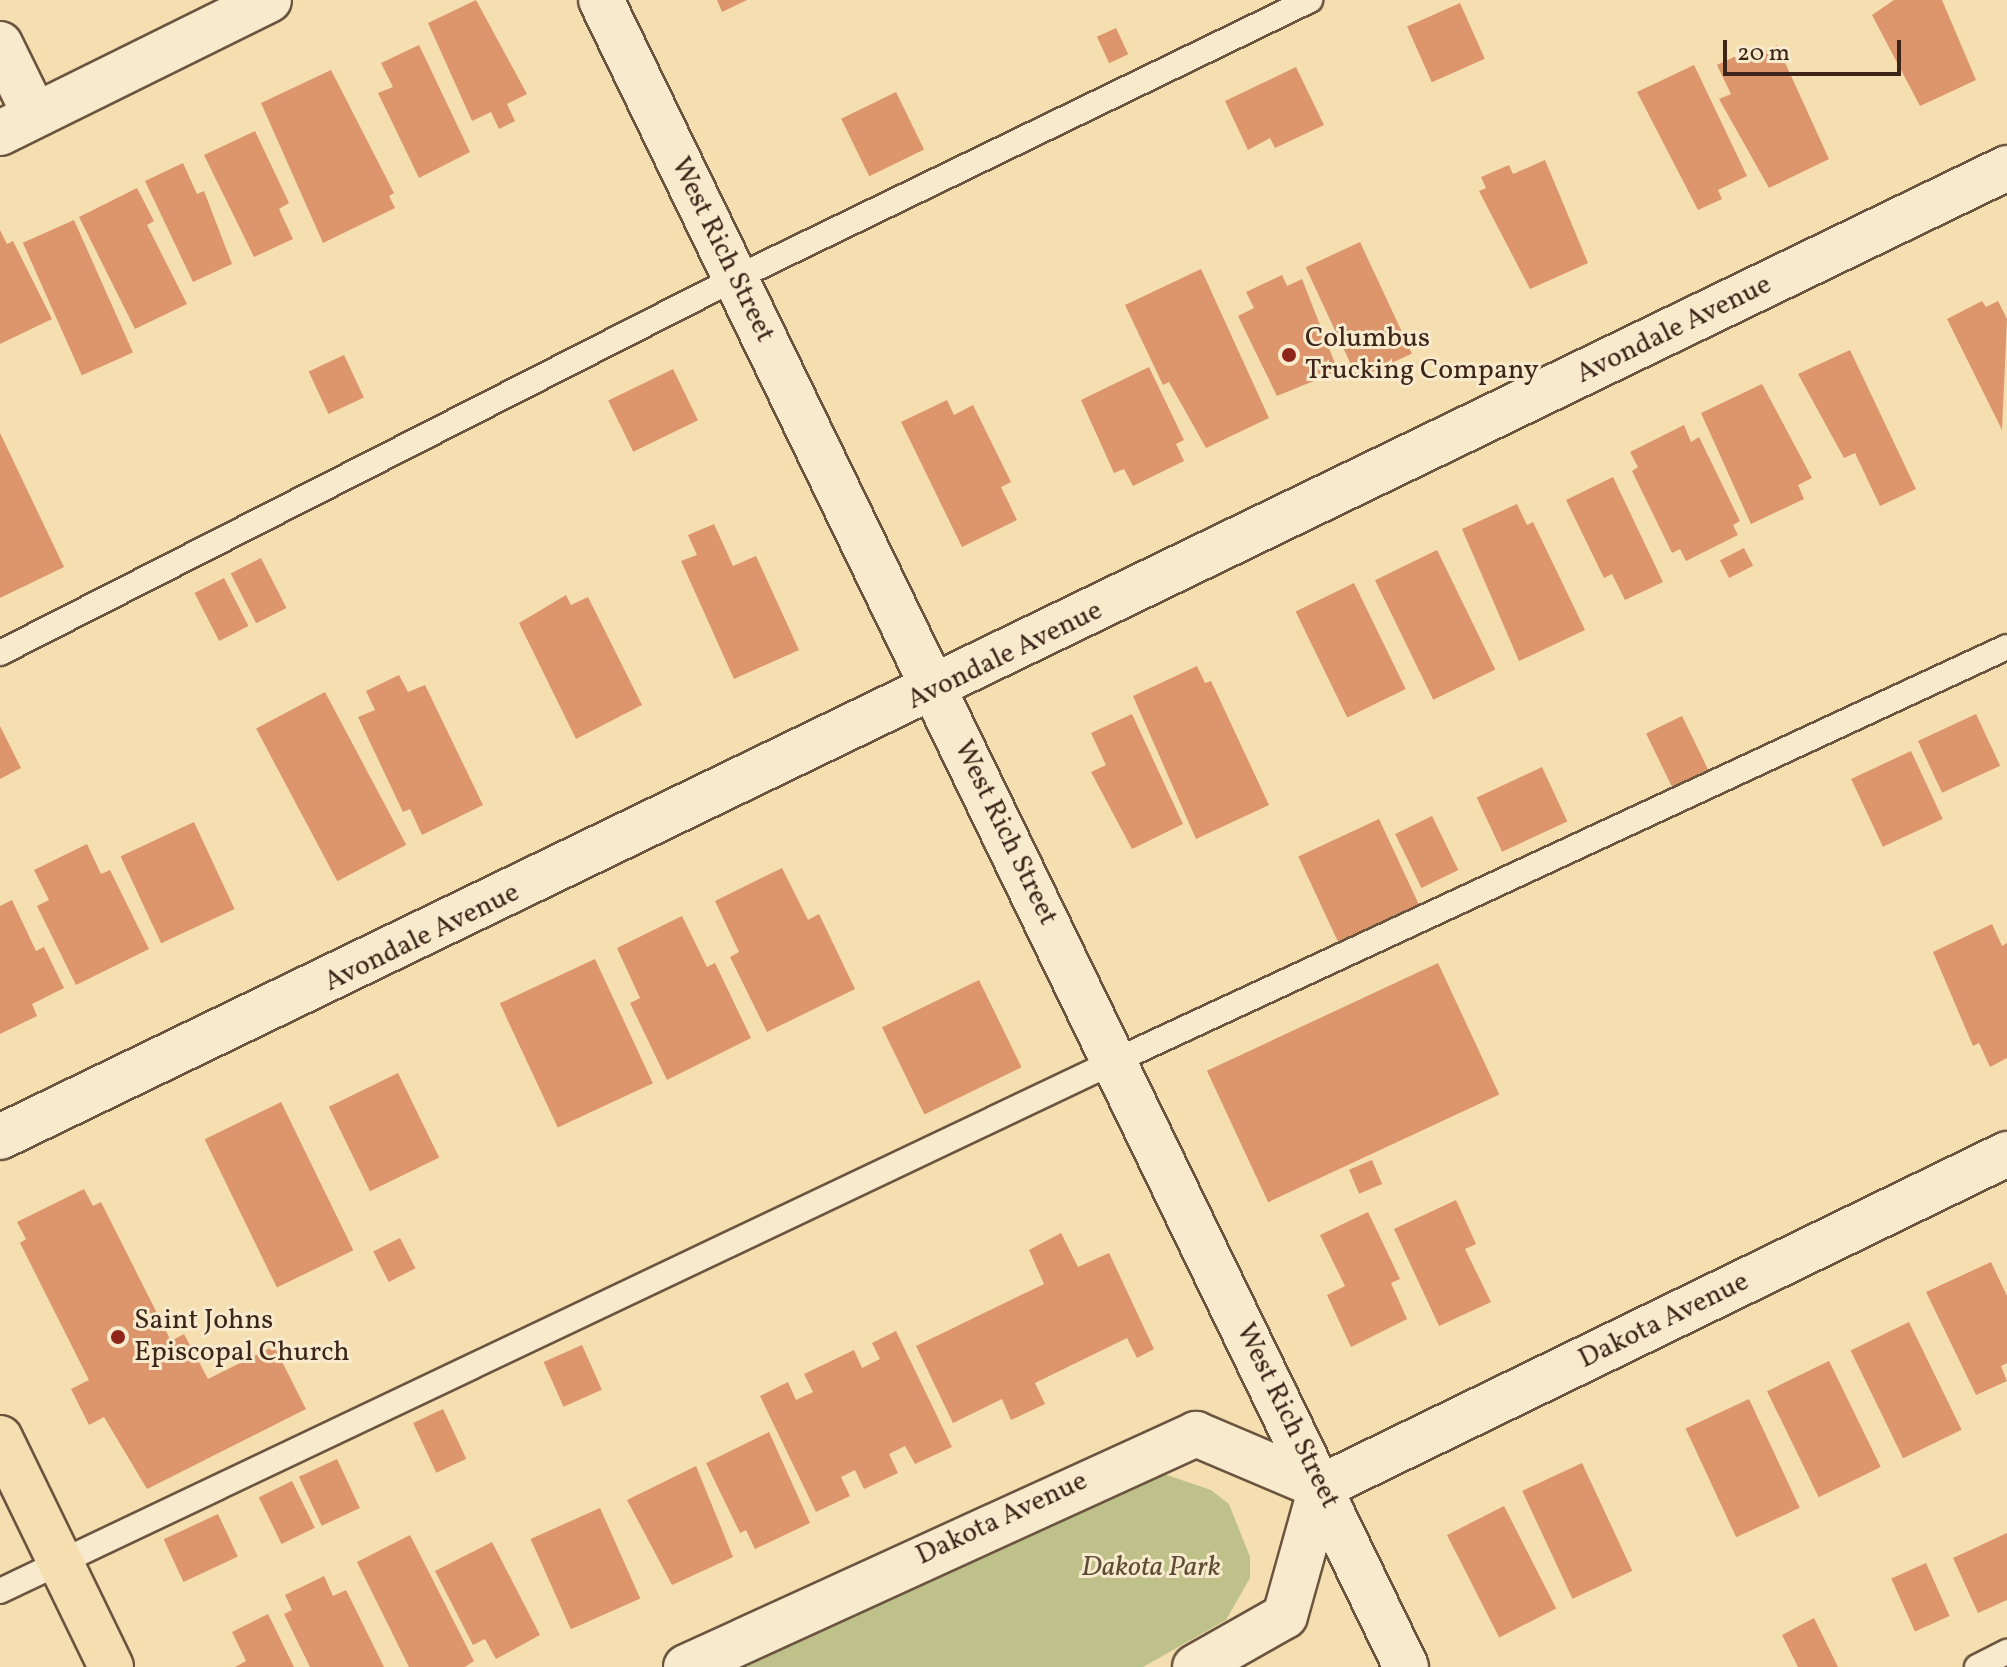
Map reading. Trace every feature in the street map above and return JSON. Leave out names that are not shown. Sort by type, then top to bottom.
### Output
[{"type":"main road","points":[[0,1438],[111,1667]]},
{"type":"street","points":[[0,44],[18,124],[269,0]]},
{"type":"street","name":"West Rich Street","points":[[601,0],[1406,1667]]},
{"type":"street","name":"Avondale Avenue","points":[[0,1137],[936,690],[2007,168]]},
{"type":"street","name":"Dakota Avenue","points":[[686,1667],[1196,1434],[1321,1487],[2007,1154]]},
{"type":"street","points":[[1195,1667],[1285,1616],[1321,1487]]},
{"type":"lane","points":[[0,653],[736,278],[1310,0]]},
{"type":"lane","points":[[0,1591],[1115,1061],[2007,647]]},
{"type":"lane","points":[[1977,1667],[2007,1652]]},
{"type":"green space","name":"Dakota Park","points":[[1164,1474],[1211,1490],[1229,1504],[1250,1557],[1250,1578],[1226,1620],[1143,1667],[745,1667],[1124,1485]]},
{"type":"building","points":[[476,0],[527,94],[507,104],[515,121],[499,129],[491,112],[472,121],[428,23]]},
{"type":"building","points":[[717,0],[747,0],[722,12]]},
{"type":"building","points":[[1894,0],[1942,0],[1976,80],[1920,106],[1872,15]]},
{"type":"building","points":[[1460,3],[1485,59],[1432,82],[1407,27]]},
{"type":"building","points":[[1116,28],[1128,54],[1109,63],[1097,37]]},
{"type":"building","points":[[419,45],[470,152],[419,178],[378,93],[393,87],[381,63]]},
{"type":"building","points":[[1777,45],[1829,159],[1769,188],[1719,99],[1731,94],[1717,65],[1753,48],[1757,55]]},
{"type":"building","points":[[1694,65],[1747,176],[1718,190],[1722,199],[1698,210],[1637,92]]},
{"type":"building","points":[[1296,67],[1324,125],[1275,148],[1270,138],[1248,150],[1225,101]]},
{"type":"building","points":[[331,70],[394,193],[389,196],[395,208],[323,243],[261,103]]},
{"type":"building","points":[[896,92],[924,150],[869,176],[841,119]]},
{"type":"building","points":[[255,131],[289,203],[279,209],[293,239],[254,257],[204,155]]},
{"type":"building","points":[[1545,160],[1588,263],[1530,289],[1479,191],[1486,188],[1481,177],[1509,165],[1513,174]]},
{"type":"building","points":[[183,163],[197,194],[204,191],[232,264],[193,282],[145,181]]},
{"type":"building","points":[[137,188],[154,221],[147,225],[187,304],[135,329],[79,217]]},
{"type":"building","points":[[74,220],[133,352],[82,375],[23,243]]},
{"type":"building","points":[[0,230],[7,244],[13,241],[52,319],[0,344]]},
{"type":"building","points":[[1360,242],[1412,353],[1358,379],[1306,267]]},
{"type":"building","points":[[1201,269],[1269,418],[1206,448],[1169,382],[1163,385],[1125,305]]},
{"type":"building","points":[[1282,275],[1287,286],[1302,279],[1338,371],[1277,396],[1238,316],[1254,308],[1246,292]]},
{"type":"building","points":[[1982,301],[1986,307],[1998,301],[2007,319],[2002,430],[1947,319]]},
{"type":"building","points":[[1850,350],[1916,489],[1880,506],[1855,453],[1844,458],[1798,374]]},
{"type":"building","points":[[344,355],[364,398],[329,414],[309,371]]},
{"type":"building","points":[[1149,367],[1184,440],[1176,444],[1184,461],[1133,486],[1124,469],[1114,473],[1081,400]]},
{"type":"building","points":[[673,369],[698,420],[633,452],[608,401]]},
{"type":"building","points":[[1762,384],[1812,478],[1798,485],[1804,499],[1751,524],[1701,413]]},
{"type":"building","points":[[947,400],[954,415],[973,405],[1011,482],[1001,487],[1017,520],[962,547],[901,422]]},
{"type":"building","points":[[1684,425],[1691,442],[1699,437],[1740,521],[1733,525],[1738,535],[1686,561],[1680,549],[1672,553],[1632,471],[1638,467],[1630,452]]},
{"type":"building","points":[[0,433],[64,567],[0,598]]},
{"type":"building","points":[[1613,477],[1663,582],[1625,600],[1612,574],[1604,578],[1566,500]]},
{"type":"building","points":[[1517,504],[1527,525],[1533,522],[1585,630],[1519,661],[1462,529]]},
{"type":"building","points":[[714,524],[733,566],[756,556],[799,650],[734,679],[681,561],[697,555],[688,535]]},
{"type":"building","points":[[1744,548],[1753,566],[1729,578],[1720,560]]},
{"type":"building","points":[[1437,550],[1495,670],[1433,700],[1375,580]]},
{"type":"building","points":[[261,558],[286,608],[256,623],[231,573]]},
{"type":"building","points":[[224,578],[249,626],[219,641],[195,593]]},
{"type":"building","points":[[1354,583],[1406,689],[1347,718],[1296,611]]},
{"type":"building","points":[[566,595],[571,605],[588,597],[642,705],[576,739],[519,623]]},
{"type":"building","points":[[1197,666],[1205,683],[1211,681],[1269,805],[1196,839],[1133,696]]},
{"type":"building","points":[[399,675],[408,692],[425,685],[483,805],[422,835],[410,809],[403,812],[358,717],[375,710],[366,691]]},
{"type":"building","points":[[325,692],[406,845],[337,881],[256,729]]},
{"type":"building","points":[[1132,714],[1183,824],[1132,849],[1091,772],[1106,765],[1091,733]]},
{"type":"building","points":[[1976,714],[2000,766],[1942,793],[1918,741]]},
{"type":"building","points":[[1682,716],[1708,770],[1672,787],[1646,734]]},
{"type":"building","points":[[0,726],[21,768],[0,779]]},
{"type":"building","points":[[1911,751],[1943,819],[1883,847],[1851,779]]},
{"type":"building","points":[[1542,767],[1567,821],[1502,852],[1477,797]]},
{"type":"building","points":[[1432,816],[1458,870],[1421,888],[1395,834]]},
{"type":"building","points":[[1379,819],[1420,908],[1340,945],[1298,857]]},
{"type":"building","points":[[194,822],[235,909],[161,943],[121,856]]},
{"type":"building","points":[[87,844],[101,874],[110,870],[149,949],[76,985],[37,906],[49,900],[34,870]]},
{"type":"building","points":[[782,868],[808,920],[819,914],[855,989],[767,1032],[730,957],[739,952],[715,901]]},
{"type":"building","points":[[12,900],[36,951],[44,947],[64,988],[32,1004],[37,1016],[0,1034],[0,906]]},
{"type":"building","points":[[682,916],[707,967],[715,963],[751,1038],[667,1080],[630,1003],[640,998],[617,948]]},
{"type":"building","points":[[1992,924],[2002,946],[2007,943],[2007,1058],[1990,1067],[1979,1043],[1973,1046],[1933,952]]},
{"type":"building","points":[[595,959],[653,1083],[558,1128],[500,1003]]},
{"type":"building","points":[[1438,963],[1499,1094],[1268,1202],[1207,1071]]},
{"type":"building","points":[[979,980],[1022,1067],[924,1115],[882,1027]]},
{"type":"building","points":[[398,1073],[439,1157],[370,1191],[329,1107]]},
{"type":"building","points":[[281,1102],[353,1250],[277,1288],[205,1139]]},
{"type":"building","points":[[1372,1160],[1382,1184],[1359,1194],[1349,1170]]},
{"type":"building","name":"Saint Johns Episcopal Church","points":[[84,1189],[93,1206],[101,1202],[171,1341],[184,1334],[208,1379],[274,1346],[306,1409],[147,1489],[104,1417],[89,1425],[71,1389],[89,1380],[20,1243],[26,1239],[17,1222]]},
{"type":"building","points":[[1456,1200],[1476,1244],[1465,1249],[1491,1302],[1439,1326],[1394,1229]]},
{"type":"building","points":[[1368,1212],[1400,1279],[1391,1283],[1407,1319],[1351,1347],[1327,1295],[1345,1286],[1320,1235]]},
{"type":"building","points":[[1061,1233],[1078,1267],[1109,1253],[1154,1349],[1137,1358],[1127,1338],[1035,1383],[1045,1404],[1011,1420],[1002,1399],[953,1423],[916,1346],[1044,1284],[1029,1250]]},
{"type":"building","points":[[400,1238],[415,1268],[389,1282],[373,1252]]},
{"type":"building","points":[[1991,1262],[2007,1296],[2007,1363],[2001,1366],[2007,1381],[1976,1395],[1926,1292]]},
{"type":"building","points":[[1909,1322],[1962,1430],[1903,1458],[1851,1350]]},
{"type":"building","points":[[896,1331],[952,1447],[915,1464],[905,1446],[889,1454],[898,1473],[864,1489],[855,1470],[841,1477],[850,1496],[816,1512],[760,1396],[788,1382],[796,1400],[813,1392],[804,1374],[854,1350],[862,1368],[880,1359],[872,1343]]},
{"type":"building","points":[[582,1345],[602,1390],[564,1407],[544,1362]]},
{"type":"building","points":[[1829,1361],[1881,1467],[1819,1497],[1767,1391]]},
{"type":"building","points":[[1749,1399],[1800,1508],[1736,1537],[1686,1429]]},
{"type":"building","points":[[443,1409],[466,1459],[436,1473],[413,1423]]},
{"type":"building","points":[[769,1432],[810,1523],[755,1549],[746,1530],[740,1533],[706,1463]]},
{"type":"building","points":[[337,1459],[360,1508],[322,1526],[299,1477]]},
{"type":"building","points":[[1582,1463],[1632,1571],[1572,1599],[1522,1491]]},
{"type":"building","points":[[696,1466],[733,1557],[672,1585],[627,1500]]},
{"type":"building","points":[[292,1481],[315,1528],[282,1544],[259,1497]]},
{"type":"building","points":[[1504,1506],[1556,1608],[1499,1638],[1447,1535]]},
{"type":"building","points":[[600,1508],[640,1598],[571,1629],[531,1539]]},
{"type":"building","points":[[218,1514],[238,1557],[183,1582],[164,1539]]},
{"type":"building","points":[[2007,1533],[2007,1600],[1978,1613],[1953,1558]]},
{"type":"building","points":[[410,1535],[474,1661],[465,1667],[409,1667],[357,1562]]},
{"type":"building","points":[[492,1542],[540,1635],[496,1659],[485,1639],[473,1645],[435,1571]]},
{"type":"building","points":[[1926,1563],[1950,1616],[1915,1631],[1891,1578]]},
{"type":"building","points":[[324,1576],[333,1596],[346,1590],[384,1667],[310,1667],[284,1614],[292,1610],[285,1595]]},
{"type":"building","points":[[268,1614],[294,1667],[235,1667],[246,1661],[232,1632]]},
{"type":"building","points":[[1814,1618],[1838,1667],[1798,1667],[1782,1635]]},
{"type":"place","name":"Columbus Trucking Company","points":[[1289,355]]},
{"type":"place","name":"Saint Johns Episcopal Church","points":[[118,1337]]}]
